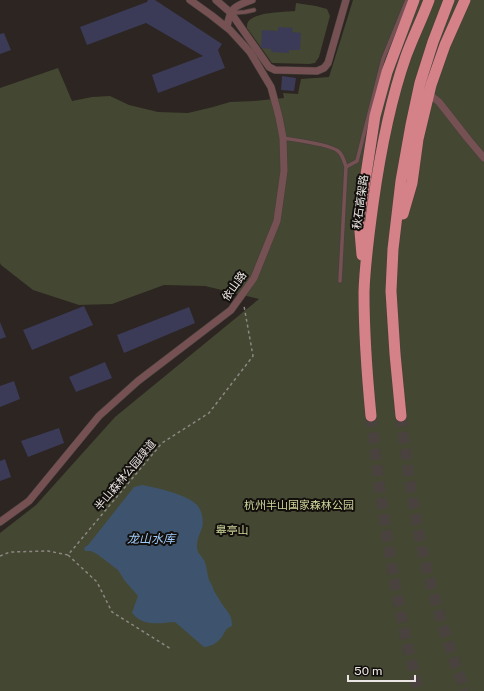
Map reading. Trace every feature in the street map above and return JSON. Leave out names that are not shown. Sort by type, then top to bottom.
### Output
[{"type":"highway","points":[[364,292],[359,220],[375,116],[387,72],[414,0]]},
{"type":"highway","name":"秋石高架路","points":[[371,416],[365,352],[364,292],[368,246],[377,178],[385,129],[398,82],[406,56],[429,0]]},
{"type":"highway","points":[[401,416],[391,291],[393,249],[401,181],[420,83],[432,42],[449,0]]},
{"type":"highway","points":[[393,249],[412,183],[418,139],[429,94],[445,45],[466,0]]},
{"type":"street","name":"依山路","points":[[0,522],[29,501],[99,416],[138,381],[231,310],[254,278],[277,221],[284,171],[283,138],[279,116],[270,87],[250,52],[227,27],[190,0]]},
{"type":"street","points":[[216,0],[231,13],[269,67],[275,70],[317,71],[324,68],[328,63],[346,0]]},
{"type":"street","points":[[227,27],[228,18],[234,8],[252,0]]},
{"type":"street","points":[[429,94],[440,102],[484,158]]},
{"type":"lane","points":[[346,167],[357,161],[383,59],[407,0]]},
{"type":"lane","points":[[231,13],[254,10]]},
{"type":"lane","points":[[283,138],[327,146],[337,150],[342,155],[346,167],[340,281]]},
{"type":"path","name":"半山森林公园绿道","points":[[68,555],[162,443],[209,413],[252,356],[242,295]]},
{"type":"path","points":[[0,556],[10,552],[48,551],[68,555],[97,582],[112,612],[171,649]]},
{"type":"green space","name":"杭州半山国家森林公园","points":[[353,0],[484,0],[484,691],[0,691],[0,533],[36,505],[115,417],[259,299],[205,286],[164,285],[112,304],[79,305],[33,290],[1,265],[0,88],[58,68],[72,101],[92,97],[110,96],[129,105],[158,112],[188,113],[230,102],[284,98],[283,93],[298,94],[301,79],[329,77]]},
{"type":"green space","points":[[296,3],[327,9],[330,16],[319,57],[315,63],[309,64],[272,63],[247,28],[247,23],[256,16],[263,14],[295,11]]},
{"type":"water","name":"龙山水库","points":[[142,485],[171,492],[186,498],[197,505],[200,510],[203,522],[197,543],[197,549],[205,562],[209,580],[214,591],[229,614],[232,622],[232,626],[226,629],[219,640],[211,645],[204,647],[175,622],[152,623],[141,620],[132,613],[138,596],[118,570],[97,554],[91,551],[85,551],[84,548],[89,544],[134,487]]},
{"type":"building","points":[[148,0],[155,0],[222,44],[218,50],[225,68],[158,93],[152,75],[203,56],[146,23],[87,45],[80,27],[147,2]]},
{"type":"building","points":[[278,27],[293,28],[292,32],[301,33],[300,50],[289,50],[289,53],[271,52],[271,49],[261,48],[262,30],[278,31]]},
{"type":"building","points":[[4,33],[11,50],[0,54],[0,34]]},
{"type":"building","points":[[282,76],[296,78],[294,91],[281,90]]},
{"type":"building","points":[[84,306],[93,325],[32,350],[23,330]]},
{"type":"building","points":[[189,307],[195,323],[124,353],[117,335]]},
{"type":"building","points":[[0,322],[6,337],[0,339]]},
{"type":"building","points":[[105,362],[112,378],[76,392],[69,377]]},
{"type":"building","points":[[14,381],[20,399],[0,407],[0,386]]},
{"type":"building","points":[[59,428],[64,443],[28,457],[21,441]]},
{"type":"building","points":[[5,459],[11,477],[0,481],[0,461]]},
{"type":"tunnel","points":[[371,416],[389,550],[418,691]]},
{"type":"tunnel","points":[[401,416],[413,505],[420,540],[443,625],[465,691]]},
{"type":"park label","name":"皋亭山","points":[[232,530]]}]
